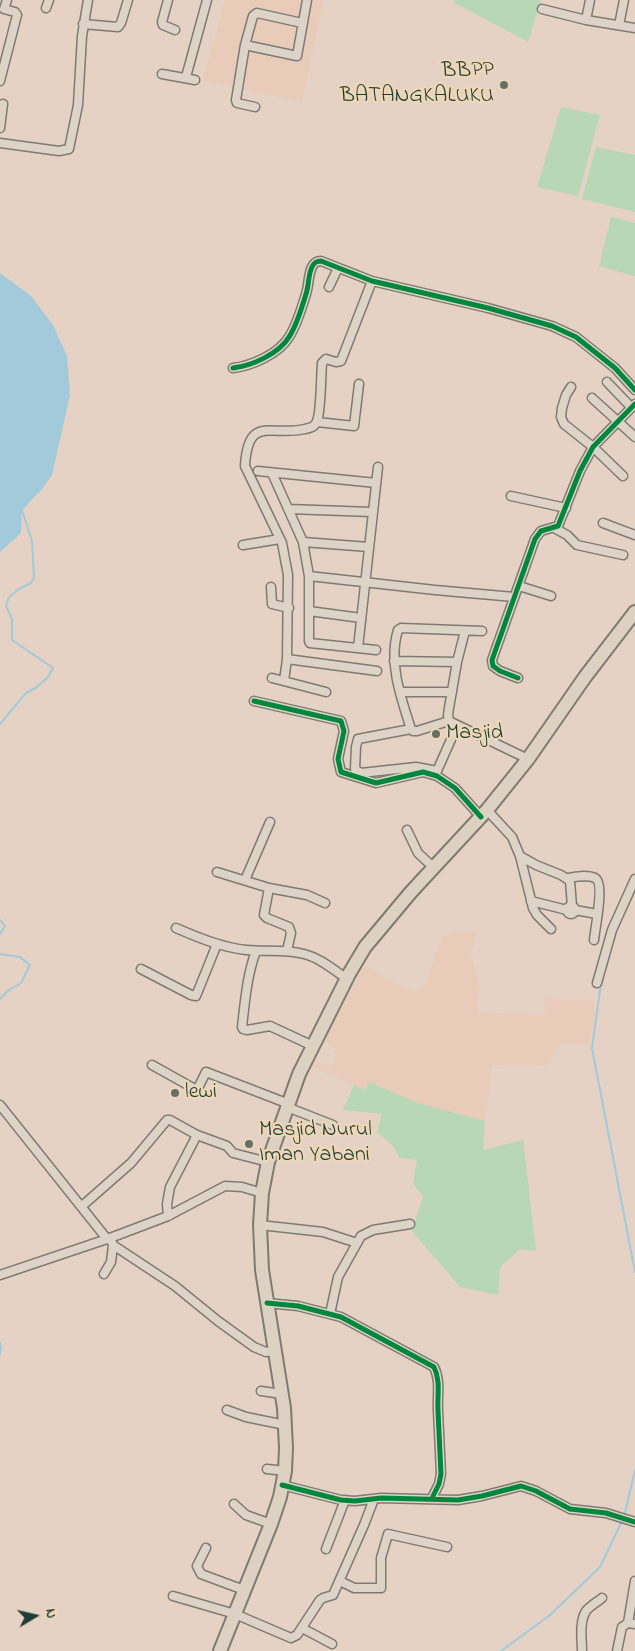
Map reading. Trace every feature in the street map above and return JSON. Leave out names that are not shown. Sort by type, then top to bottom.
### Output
[{"type":"main road","points":[[220,1651],[271,1524],[285,1471],[285,1425],[282,1394],[262,1270],[260,1225],[262,1192],[268,1162],[299,1074],[365,947],[433,867],[484,814],[528,759],[585,676],[635,612]]},
{"type":"street","points":[[0,82],[16,14],[2,8],[7,0]]},
{"type":"street","points":[[0,143],[59,151],[69,149],[78,105],[83,24],[88,0]]},
{"type":"street","points":[[83,24],[118,27],[122,23],[128,0]]},
{"type":"street","points":[[168,0],[162,22],[163,25],[175,30]]},
{"type":"street","points":[[186,77],[207,0]]},
{"type":"street","points":[[245,45],[297,56],[307,0]]},
{"type":"street","points":[[586,20],[590,0]]},
{"type":"street","points":[[619,25],[624,0]]},
{"type":"street","points":[[542,8],[586,20],[635,28]]},
{"type":"street","points":[[255,107],[236,102],[245,45],[254,14],[302,23]]},
{"type":"street","points":[[0,45],[9,47]]},
{"type":"street","points":[[162,74],[195,80]]},
{"type":"street","points":[[0,128],[3,104]]},
{"type":"street","points":[[233,368],[245,367],[258,362],[282,346],[289,337],[306,295],[311,268],[314,263],[321,260],[372,281],[488,308],[552,326],[576,337],[615,368],[635,390]]},
{"type":"street","points":[[329,287],[338,268]]},
{"type":"street","points":[[284,681],[289,608],[288,575],[280,540],[245,466],[250,441],[257,432],[265,430],[296,431],[312,427],[317,422],[322,363],[326,359],[336,362],[341,360],[372,281]]},
{"type":"street","points":[[518,678],[500,671],[493,666],[492,660],[538,534],[541,531],[558,526],[580,471],[593,448],[633,406],[607,382]]},
{"type":"street","points":[[317,422],[354,426],[358,384]]},
{"type":"street","points":[[571,387],[562,408],[562,421],[622,476]]},
{"type":"street","points":[[592,398],[635,436]]},
{"type":"street","points":[[358,648],[378,467]]},
{"type":"street","points":[[258,471],[376,483]]},
{"type":"street","points":[[272,473],[303,542],[309,576],[308,638],[310,643],[376,650]]},
{"type":"street","points":[[511,496],[566,508]]},
{"type":"street","points":[[288,509],[372,512]]},
{"type":"street","points":[[603,523],[635,535]]},
{"type":"street","points":[[554,528],[567,535],[577,545],[624,555]]},
{"type":"street","points":[[243,544],[280,540]]},
{"type":"street","points":[[303,542],[369,547]]},
{"type":"street","points":[[309,576],[514,597]]},
{"type":"street","points":[[519,586],[551,596]]},
{"type":"street","points":[[271,587],[272,604],[289,608]]},
{"type":"street","points":[[309,611],[361,618]]},
{"type":"street","points":[[411,729],[400,692],[394,661],[398,630],[401,628],[482,632]]},
{"type":"street","points":[[449,721],[448,715],[457,662],[465,631]]},
{"type":"street","points":[[287,659],[377,671]]},
{"type":"street","points":[[394,661],[457,662]]},
{"type":"street","points":[[272,678],[326,692]]},
{"type":"street","points":[[400,692],[452,692]]},
{"type":"street","points":[[254,701],[341,721],[344,731],[338,759],[341,772],[376,783],[423,772],[437,776],[455,788],[512,837],[520,856],[531,901],[537,916],[551,929]]},
{"type":"street","points":[[457,726],[437,771],[416,767],[361,773],[355,769],[356,742],[358,739],[411,729],[413,731],[449,721],[528,759]]},
{"type":"street","points":[[245,880],[270,822]]},
{"type":"street","points":[[407,830],[418,853],[433,867]]},
{"type":"street","points":[[520,856],[567,878],[590,877],[599,882],[600,893],[594,940]]},
{"type":"street","points":[[217,872],[269,888],[307,895],[325,903]]},
{"type":"street","points":[[567,878],[570,881],[572,909]]},
{"type":"street","points":[[597,983],[612,930],[635,879]]},
{"type":"street","points":[[269,888],[264,915],[289,927],[291,933],[286,951]]},
{"type":"street","points":[[531,901],[596,914]]},
{"type":"street","points":[[176,928],[217,944],[256,951],[286,951],[304,954],[314,958],[347,979]]},
{"type":"street","points":[[141,969],[196,996],[217,944]]},
{"type":"street","points":[[256,951],[245,997],[243,1029],[270,1026],[313,1046]]},
{"type":"street","points":[[152,1065],[195,1089],[198,1088],[206,1072],[333,1125]]},
{"type":"street","points":[[0,1106],[110,1241],[175,1286],[218,1321],[254,1346],[266,1352],[274,1351]]},
{"type":"street","points":[[82,1206],[131,1163],[167,1120],[197,1135],[227,1146],[233,1153],[268,1162]]},
{"type":"street","points":[[167,1210],[170,1187],[197,1135]]},
{"type":"street","points":[[0,1275],[110,1241],[167,1210],[225,1186],[242,1187],[262,1192]]},
{"type":"street","points":[[330,1314],[338,1277],[360,1236],[366,1232],[410,1224]]},
{"type":"street","points":[[260,1225],[323,1232],[357,1243]]},
{"type":"street","points":[[104,1274],[111,1262],[110,1241]]},
{"type":"street","points":[[267,1303],[298,1306],[341,1317],[434,1367],[439,1382],[438,1411],[441,1474],[439,1484],[433,1496]]},
{"type":"street","points":[[261,1391],[282,1394]]},
{"type":"street","points":[[227,1410],[246,1417],[285,1425]]},
{"type":"street","points":[[267,1469],[285,1471]]},
{"type":"street","points":[[282,1485],[345,1500],[458,1500],[521,1486],[536,1491],[570,1509],[622,1517],[633,1522]]},
{"type":"street","points":[[174,1596],[235,1614],[291,1638],[297,1635],[320,1600],[333,1596],[374,1499]]},
{"type":"street","points":[[326,1549],[345,1500]]},
{"type":"street","points":[[234,1504],[246,1515],[271,1524]]},
{"type":"street","points":[[340,1582],[354,1588],[381,1588],[381,1558],[388,1534],[447,1546]]},
{"type":"street","points":[[206,1548],[197,1566],[201,1574],[244,1590]]},
{"type":"street","points":[[617,1651],[622,1627],[632,1624],[635,1581]]},
{"type":"street","points":[[582,1651],[581,1637],[584,1616],[587,1610],[602,1598]]},
{"type":"street","points":[[302,1628],[332,1644]]},
{"type":"shaded area","points":[[225,0],[323,0],[302,102],[203,80]]},
{"type":"shaded area","points":[[461,931],[476,932],[471,955],[479,988],[477,1012],[541,1015],[545,1013],[544,998],[594,1001],[595,1013],[590,1042],[588,1044],[560,1044],[546,1066],[492,1065],[485,1121],[418,1103],[369,1082],[365,1090],[311,1066],[314,1060],[331,1067],[337,1055],[334,1054],[336,1048],[323,1041],[363,968],[368,968],[394,983],[415,992],[427,983],[443,936]]},
{"type":"green space","points":[[453,0],[541,0],[528,42],[455,3]]},
{"type":"green space","points":[[561,107],[600,115],[578,196],[537,187]]},
{"type":"green space","points":[[596,147],[635,155],[635,212],[582,199]]},
{"type":"green space","points":[[611,217],[635,223],[635,276],[599,266]]},
{"type":"green space","points":[[369,1082],[418,1103],[485,1121],[483,1150],[523,1140],[536,1251],[520,1249],[500,1267],[498,1295],[460,1287],[412,1231],[423,1197],[413,1183],[417,1160],[400,1158],[394,1147],[377,1132],[382,1114],[343,1110],[354,1085],[365,1090]]},
{"type":"water","points":[[0,273],[31,296],[53,325],[67,356],[70,395],[52,475],[42,489],[22,510],[21,533],[0,552]]},
{"type":"waterway","points":[[0,724],[26,693],[37,687],[48,677],[53,668],[12,640],[12,619],[6,606],[9,597],[31,583],[34,578],[32,541],[22,510]]},
{"type":"waterway","points":[[0,920],[5,926],[0,934]]},
{"type":"waterway","points":[[0,954],[20,957],[30,965],[21,983],[9,990],[0,999]]},
{"type":"waterway","points":[[601,983],[592,1048],[635,1272]]},
{"type":"waterway","points":[[0,1343],[0,1354]]},
{"type":"waterway","points":[[624,1517],[635,1470]]},
{"type":"waterway","points":[[501,1651],[550,1615],[600,1567],[622,1521]]},
{"type":"cycle path","points":[[233,368],[248,365],[264,358],[279,349],[284,343],[299,316],[312,267],[315,263],[321,261],[372,281],[488,308],[552,326],[576,337],[615,368],[635,390]]},
{"type":"cycle path","points":[[518,678],[500,671],[493,666],[492,660],[535,539],[541,531],[558,526],[580,471],[593,447],[635,404]]},
{"type":"cycle path","points":[[254,701],[341,721],[344,731],[338,759],[341,772],[376,783],[423,772],[437,776],[455,788],[481,817]]},
{"type":"cycle path","points":[[267,1303],[298,1306],[341,1317],[434,1367],[438,1383],[441,1474],[439,1484],[433,1496]]},
{"type":"cycle path","points":[[282,1485],[341,1500],[355,1501],[381,1498],[458,1500],[521,1486],[536,1491],[570,1509],[606,1513],[635,1522]]},
{"type":"place","name":"BBPP BATANGKALUKU","points":[[504,85]]},
{"type":"place","name":"Masjid","points":[[436,734]]},
{"type":"place","name":"lewi","points":[[175,1093]]},
{"type":"place","name":"Masjid Nurul Iman Yabani","points":[[249,1144]]}]
